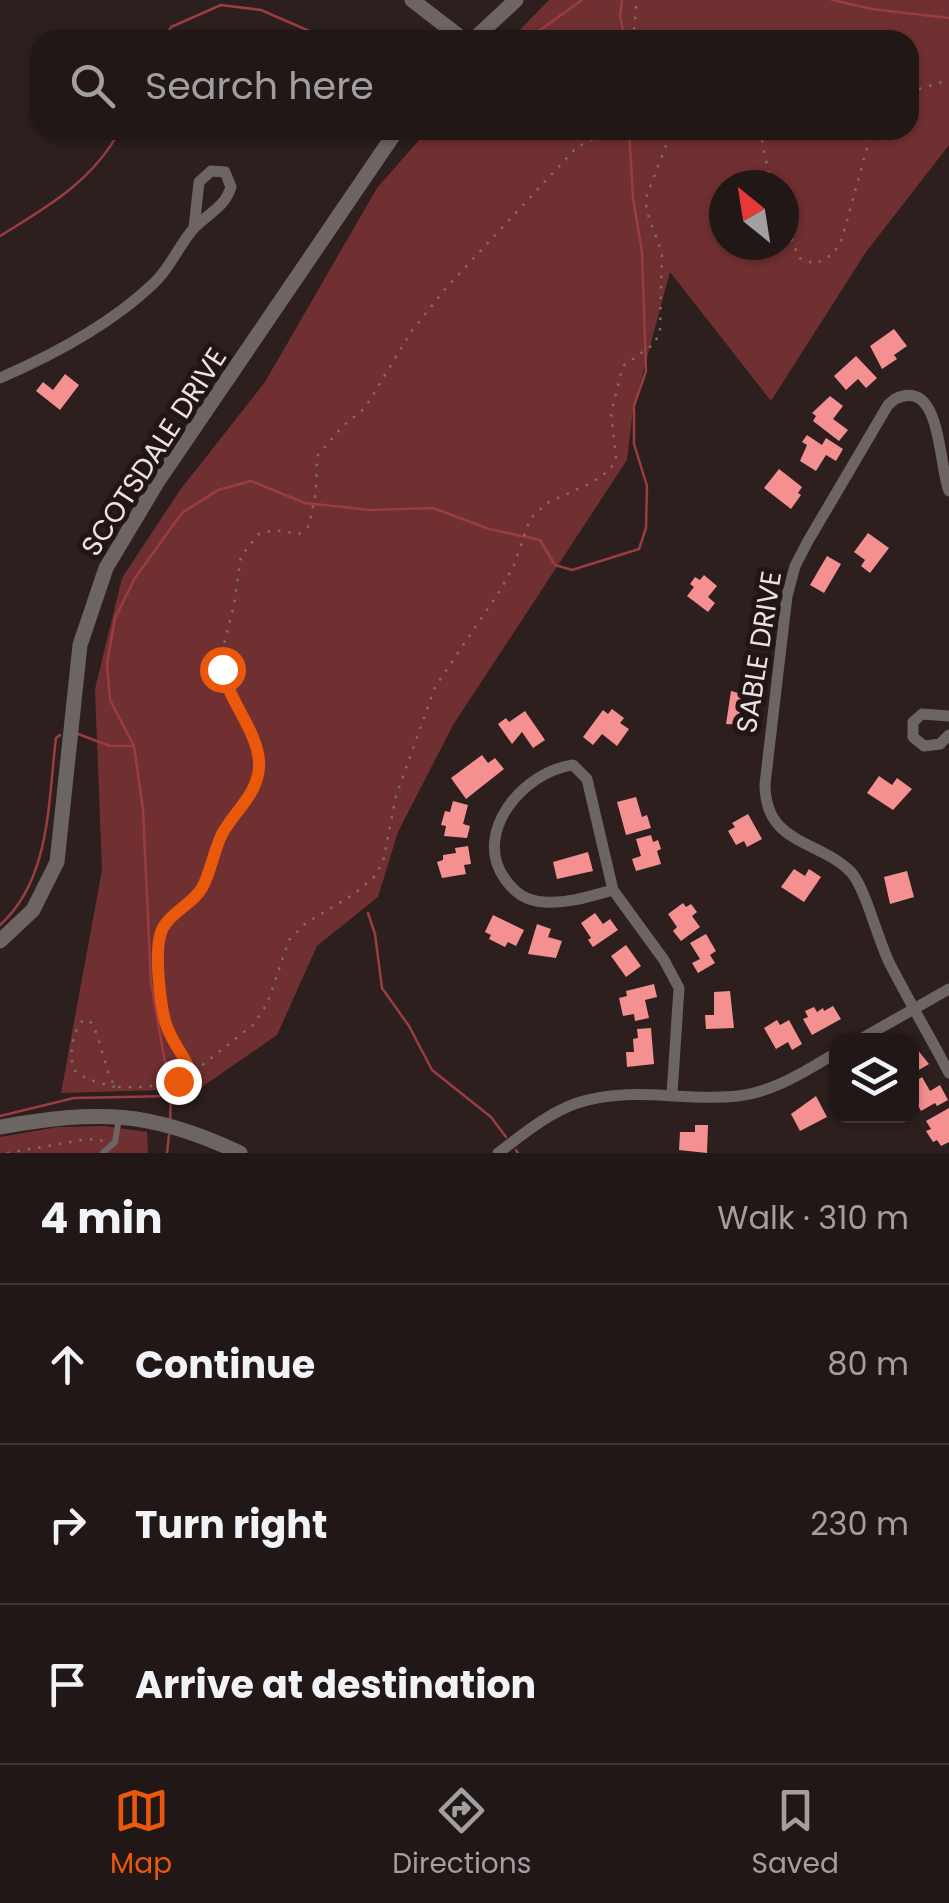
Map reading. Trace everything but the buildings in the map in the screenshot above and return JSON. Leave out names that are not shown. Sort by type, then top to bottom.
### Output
[{"type":"street","points":[[412,0],[451,30]]},
{"type":"street","points":[[484,30],[516,0]]},
{"type":"street","name":"SCOTSDALE DRIVE","points":[[0,942],[33,910],[56,862],[80,645],[106,568],[158,481],[390,140]]},
{"type":"street","points":[[0,378],[44,359],[156,282],[194,228],[225,200],[231,187],[225,172],[211,172],[199,182],[194,228]]},
{"type":"street","name":"SABLE DRIVE","points":[[915,1008],[890,964],[854,876],[779,826],[768,807],[765,784],[787,596],[795,566],[876,424],[895,399],[913,395],[922,398],[932,411],[949,491]]},
{"type":"street","points":[[949,716],[922,714],[913,722],[913,737],[924,746],[940,744],[949,735]]},
{"type":"street","points":[[613,890],[555,902],[531,900],[518,894],[500,873],[494,846],[500,818],[530,784],[558,767],[573,766],[587,780],[613,890],[664,960],[679,988],[672,1094]]},
{"type":"street","points":[[871,1033],[949,989]]},
{"type":"street","points":[[915,1008],[949,1073]]},
{"type":"street","points":[[498,1153],[572,1105],[626,1093],[716,1097],[756,1093],[782,1084],[829,1058]]},
{"type":"street","points":[[0,1128],[100,1115],[148,1119],[189,1129],[240,1153]]},
{"type":"lane","points":[[116,1153],[119,1117]]},
{"type":"lane","points":[[103,1153],[116,1142]]},
{"type":"path","points":[[634,30],[638,0]]},
{"type":"path","points":[[919,89],[949,80]]},
{"type":"path","points":[[191,1074],[167,1028],[160,934],[204,885],[224,830],[258,778],[259,759],[253,739],[226,688],[222,669],[241,556],[259,534],[274,530],[299,534],[309,526],[317,456],[365,408],[411,332],[446,288],[577,147],[591,140]]},
{"type":"path","points":[[115,1088],[100,1054],[96,1026],[90,1020],[81,1022],[74,1032],[74,1070],[87,1079],[115,1088],[178,1081],[253,1025],[267,1004],[289,940],[306,923],[354,894],[374,877],[383,862],[396,796],[435,687],[501,589],[526,527],[547,504],[610,470],[616,458],[611,412],[623,366],[654,344],[660,332],[662,253],[646,210],[647,195],[668,140]]},
{"type":"path","points":[[762,140],[768,170]]},
{"type":"path","points":[[799,254],[806,262],[824,262],[841,242],[869,140]]},
{"type":"path","points":[[6,1153],[88,1139],[116,1142]]},
{"type":"shaded area","points":[[549,0],[949,0],[949,145],[866,252],[771,401],[670,272],[633,410],[627,460],[453,725],[398,832],[378,897],[317,946],[277,1035],[199,1089],[61,1093],[102,870],[95,689],[122,578],[180,490],[265,382],[377,188],[419,140],[919,140],[919,30],[520,30]]},
{"type":"shaded area","points":[[104,1126],[147,1132],[148,1153],[0,1153],[0,1137],[58,1127]]},
{"type":"waterway","points":[[539,30],[582,0]]},
{"type":"waterway","points":[[622,0],[623,30]]},
{"type":"waterway","points":[[832,0],[949,18]]},
{"type":"waterway","points":[[169,30],[221,5],[261,10],[307,30]]},
{"type":"waterway","points":[[0,236],[83,178],[114,140]]},
{"type":"waterway","points":[[170,1122],[171,1096],[151,983],[143,810],[134,746],[110,700],[107,664],[115,618],[135,578],[182,513],[218,490],[251,481],[305,503],[371,510],[433,508],[489,529],[540,540],[555,565],[572,570],[639,549],[646,528],[647,486],[634,444],[634,406],[646,371],[642,252],[630,140]]},
{"type":"waterway","points":[[78,734],[110,746],[134,746]]},
{"type":"waterway","points":[[0,925],[17,906],[38,862],[56,738],[60,735]]},
{"type":"waterway","points":[[368,913],[375,934],[382,988],[409,1026],[432,1070],[491,1117],[506,1137]]},
{"type":"waterway","points":[[0,1116],[74,1098],[171,1096]]},
{"type":"waterway","points":[[167,1153],[169,1135]]},
{"type":"route","points":[[178,1081],[191,1074],[167,1028],[160,934],[204,885],[224,830],[258,778],[259,759],[253,739],[226,688],[222,669]]}]
